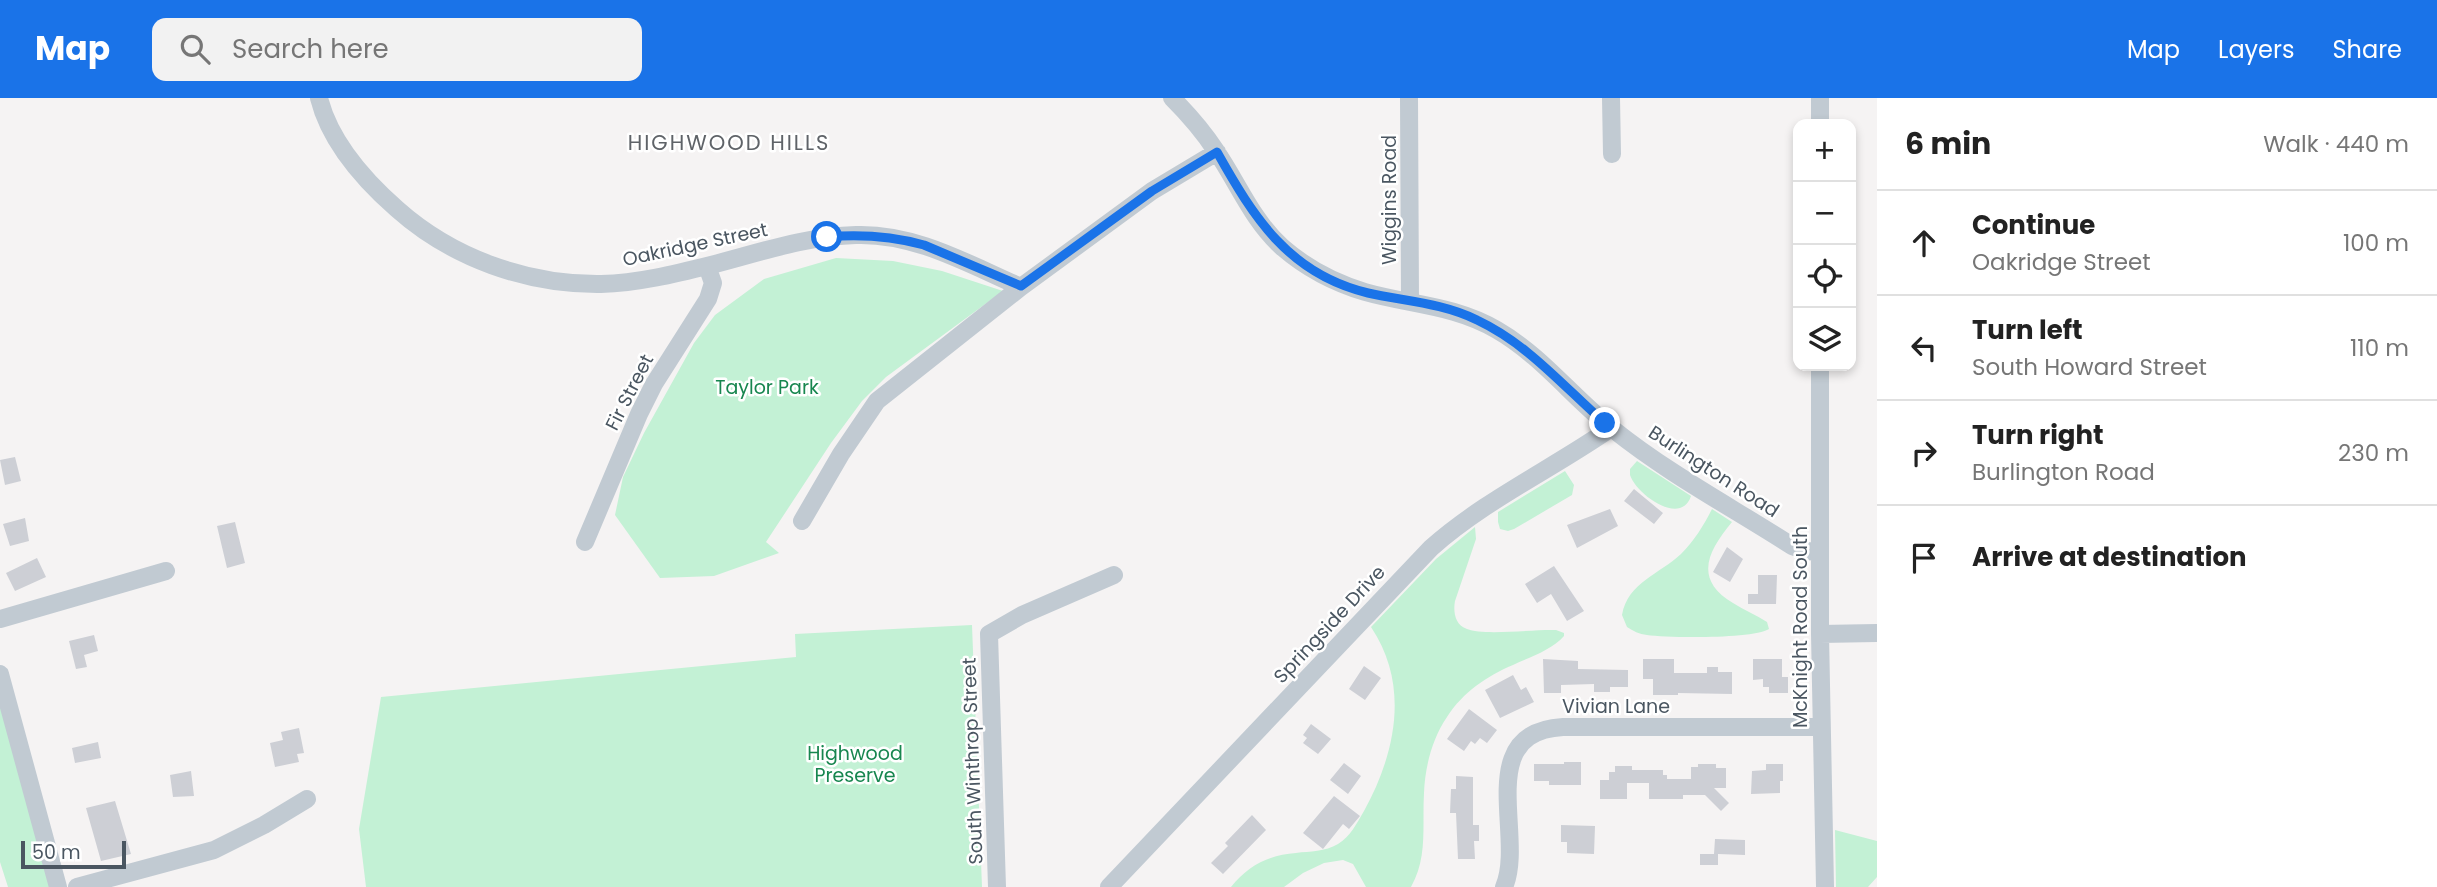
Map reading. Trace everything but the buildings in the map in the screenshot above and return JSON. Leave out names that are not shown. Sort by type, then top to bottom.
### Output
[{"type":"street","name":"Oakridge Street","points":[[318,98],[333,134],[382,196],[430,234],[461,252],[499,268],[577,284],[628,282],[827,237],[858,234],[883,236],[924,245],[1021,286]]},
{"type":"street","name":"Burlington Road","points":[[1172,98],[1198,125],[1257,219],[1282,247],[1332,280],[1366,292],[1450,309],[1496,330],[1539,360],[1611,428],[1642,450],[1792,546],[1820,552]]},
{"type":"street","name":"Wiggins Road","points":[[1409,98],[1410,301]]},
{"type":"street","points":[[1611,98],[1612,154]]},
{"type":"street","points":[[1820,98],[1820,119]]},
{"type":"street","points":[[802,521],[846,446],[877,401],[1021,286],[1152,191],[1217,152]]},
{"type":"street","name":"Fir Street","points":[[585,542],[654,384],[708,299],[713,283],[707,266]]},
{"type":"street","name":"McKnight Road South","points":[[1820,371],[1820,634],[1825,887]]},
{"type":"street","name":"Springside Drive","points":[[1109,887],[1431,548],[1461,523],[1611,428]]},
{"type":"street","points":[[0,619],[166,571]]},
{"type":"street","name":"South Winthrop Street","points":[[997,887],[989,634],[1022,615],[1114,575]]},
{"type":"street","points":[[1820,634],[1877,633]]},
{"type":"street","points":[[0,674],[58,887]]},
{"type":"street","name":"Vivian Lane","points":[[1504,887],[1508,869],[1509,766],[1520,746],[1539,732],[1563,727],[1821,727]]},
{"type":"street","points":[[77,887],[214,850],[264,825],[307,799]]},
{"type":"green space","name":"Taylor Park","points":[[836,258],[893,261],[942,271],[1003,291],[886,377],[862,401],[766,542],[779,553],[714,576],[660,578],[615,515],[623,477],[644,433],[694,343],[715,315],[764,279]]},
{"type":"green space","points":[[1637,461],[1691,496],[1686,505],[1669,508],[1641,491],[1630,475],[1630,469]]},
{"type":"green space","points":[[1565,471],[1574,485],[1572,495],[1514,529],[1500,529],[1498,512]]},
{"type":"green space","points":[[1712,509],[1732,522],[1711,554],[1708,564],[1713,584],[1720,594],[1767,622],[1769,629],[1747,635],[1691,637],[1647,635],[1627,627],[1622,615],[1631,594],[1681,554]]},
{"type":"green space","points":[[1475,527],[1476,539],[1455,601],[1457,621],[1463,627],[1475,631],[1556,630],[1564,633],[1564,636],[1547,649],[1503,669],[1476,686],[1453,708],[1442,726],[1433,744],[1426,773],[1422,853],[1411,887],[1366,887],[1353,864],[1343,860],[1324,863],[1303,873],[1284,887],[1231,887],[1244,873],[1259,863],[1276,856],[1333,847],[1353,829],[1384,766],[1394,719],[1391,672],[1371,627],[1436,559]]},
{"type":"green space","name":"Highwood Preserve","points":[[972,625],[982,887],[366,887],[359,829],[381,697],[796,657],[795,634]]},
{"type":"green space","points":[[0,702],[50,887],[8,887],[0,862]]},
{"type":"green space","points":[[1835,830],[1877,841],[1877,877],[1868,887],[1836,887]]},
{"type":"district","name":"HIGHWOOD HILLS","points":[[729,143]]},
{"type":"route","points":[[827,237],[858,234],[908,240],[1021,286],[1152,191],[1217,152],[1257,219],[1282,247],[1305,264],[1332,280],[1366,292],[1450,309],[1474,318],[1539,360],[1605,423]]}]
